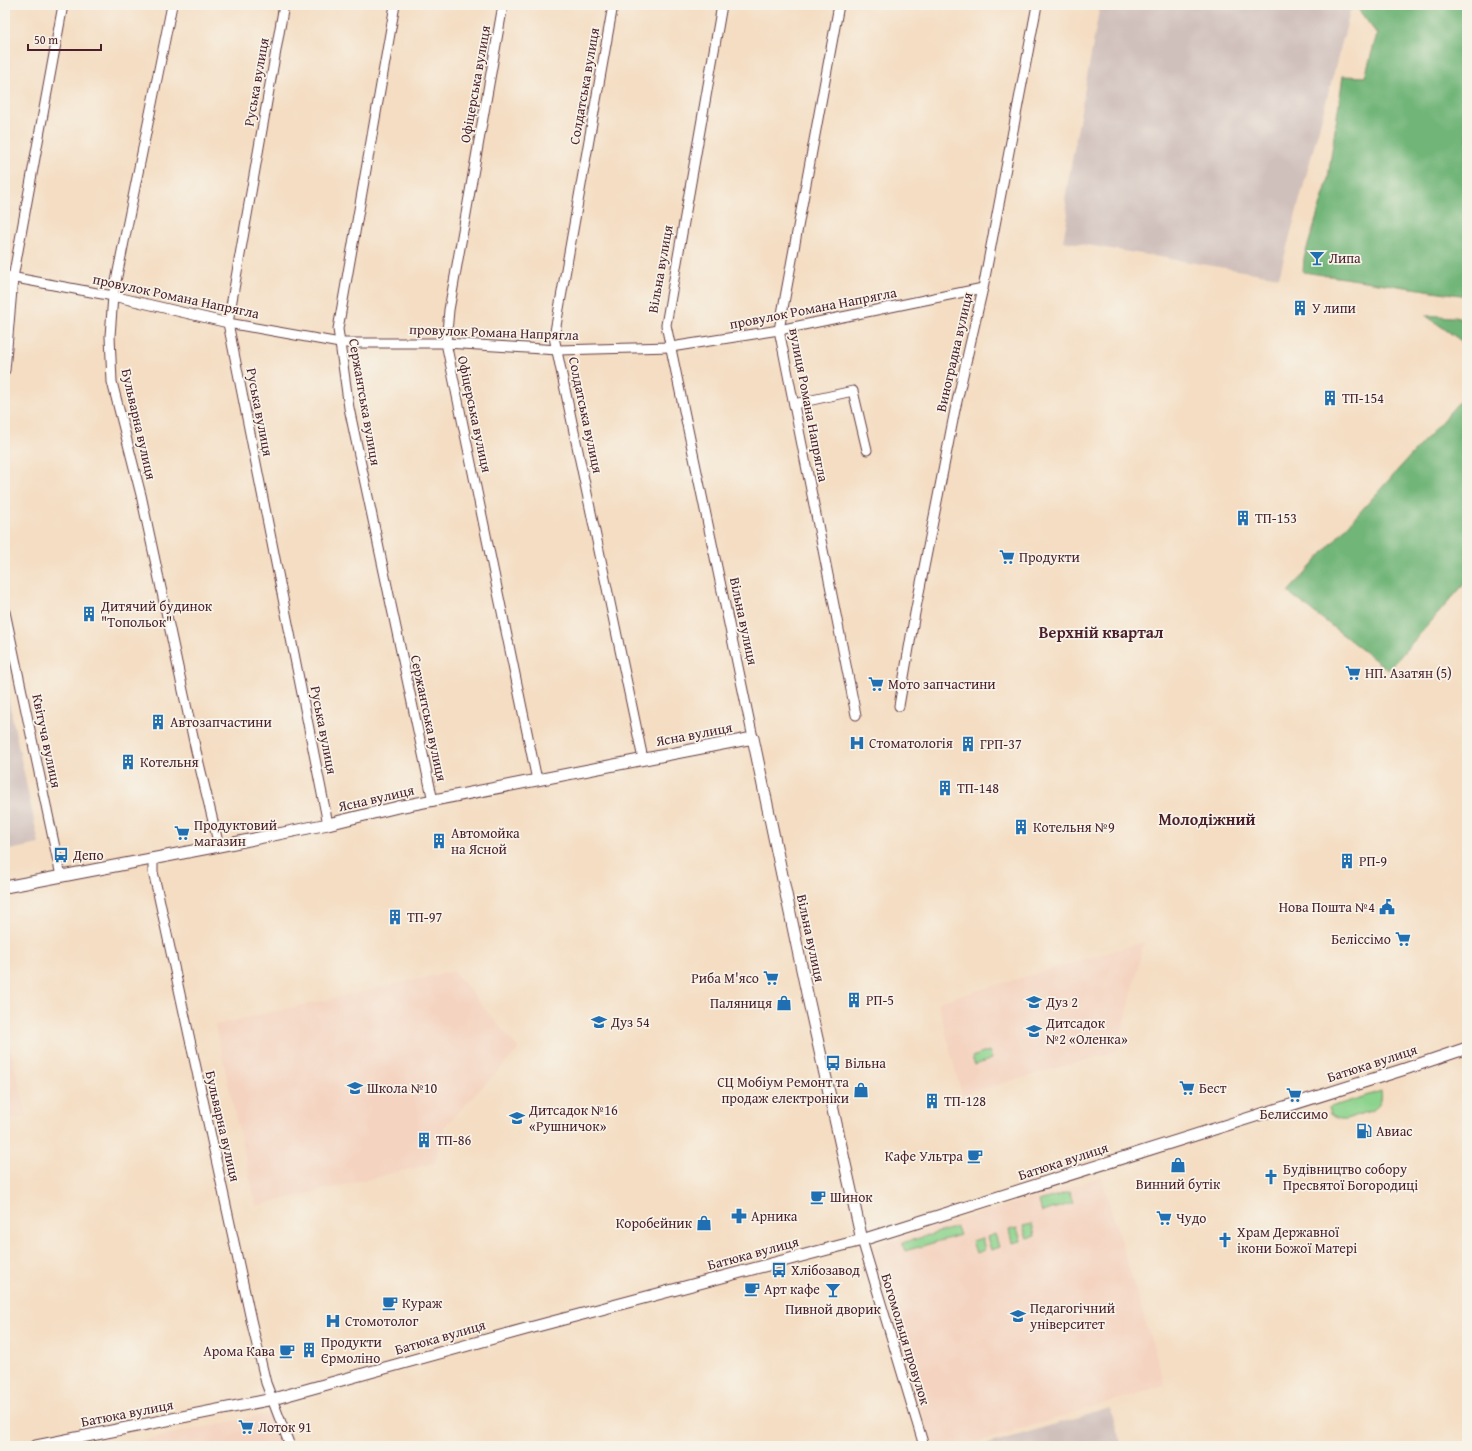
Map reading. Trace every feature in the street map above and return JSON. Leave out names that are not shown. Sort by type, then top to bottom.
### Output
[{"type":"street","points":[[5,370],[9,277],[63,5]]},
{"type":"street","name":"Бульварна вулиця","points":[[172,5],[113,296],[110,336],[112,382],[141,495],[196,751],[219,846]]},
{"type":"street","name":"Руська вулиця","points":[[284,5],[228,322],[328,824]]},
{"type":"street","name":"Сержантська вулиця","points":[[395,5],[338,329],[348,408],[433,801]]},
{"type":"street","name":"Офіцерська вулиця","points":[[503,5],[448,310],[446,342],[537,780]]},
{"type":"street","name":"Солдатська вулиця","points":[[613,5],[554,337],[558,350],[644,759]]},
{"type":"street","name":"Вільна вулиця","points":[[722,5],[666,325],[808,998],[862,1240]]},
{"type":"street","name":"вулиця Романа Напрягла","points":[[839,5],[779,330],[856,715]]},
{"type":"street","name":"Виноградна вулиця","points":[[899,706],[915,613],[955,410],[983,288],[1037,5]]},
{"type":"street","name":"провулок Романа Напрягла","points":[[9,277],[113,296],[228,322],[340,343],[446,342],[558,350],[671,347],[779,330],[983,288]]},
{"type":"street","points":[[794,404],[853,391],[867,450]]},
{"type":"street","name":"Квітуча вулиця","points":[[5,612],[61,876]]},
{"type":"street","name":"Ясна вулиця","points":[[5,887],[219,846],[433,801],[753,738]]},
{"type":"street","name":"Бульварна вулиця","points":[[153,858],[153,872],[251,1320],[266,1382],[290,1446]]},
{"type":"street","name":"Батюка вулиця","points":[[36,1446],[273,1400],[532,1327],[862,1240],[1405,1069],[1467,1048]]},
{"type":"street","name":"Богомольця провулок","points":[[862,1240],[924,1446]]},
{"type":"shaded area","points":[[1100,5],[1352,5],[1279,277],[1063,241],[1068,215],[1065,199]]},
{"type":"shaded area","points":[[5,683],[39,844],[5,851]]},
{"type":"shaded area","name":"Дитсадок №2 «Оленка»","points":[[1144,942],[1118,1051],[962,1095],[938,1002]]},
{"type":"shaded area","name":"Школа №10","points":[[453,971],[519,1049],[444,1127],[435,1163],[256,1206],[215,1025]]},
{"type":"shaded area","points":[[5,1027],[27,1116],[5,1121]]},
{"type":"shaded area","name":"Педагогічний університет","points":[[1101,1177],[1165,1385],[965,1446],[933,1446],[872,1246]]},
{"type":"shaded area","points":[[1110,1408],[1122,1446],[981,1446]]},
{"type":"shaded area","points":[[272,1413],[278,1446],[115,1446]]},
{"type":"green space","points":[[1355,5],[1467,5],[1467,296],[1303,272],[1304,258],[1327,184],[1343,76],[1365,77],[1377,34]]},
{"type":"green space","points":[[1425,315],[1467,318],[1467,345]]},
{"type":"green space","points":[[1467,393],[1467,581],[1388,670],[1288,592]]},
{"type":"green space","points":[[989,1051],[992,1059],[975,1065],[972,1057]]},
{"type":"green space","points":[[1381,1091],[1380,1102],[1372,1110],[1345,1119],[1334,1117],[1330,1114],[1328,1108]]},
{"type":"green space","points":[[1069,1192],[1073,1203],[1042,1212],[1039,1201]]},
{"type":"green space","points":[[1032,1224],[1035,1236],[1027,1238],[1023,1226]]},
{"type":"green space","points":[[957,1227],[960,1235],[905,1251],[902,1243]]},
{"type":"green space","points":[[1017,1228],[1021,1241],[1012,1243],[1009,1230]]},
{"type":"green space","points":[[995,1234],[999,1247],[991,1250],[987,1237]]},
{"type":"green space","points":[[982,1238],[985,1250],[976,1253],[972,1241]]},
{"type":"place","name":"Липа","points":[[1317,258]]},
{"type":"place","name":"У липи","points":[[1300,308]]},
{"type":"place","name":"ТП-154","points":[[1330,398]]},
{"type":"place","name":"ТП-153","points":[[1243,518]]},
{"type":"place","name":"Продукти","points":[[1007,557]]},
{"type":"place","name":"Дитячий будинок \"Топольок\"","points":[[89,614]]},
{"type":"place","name":"НП. Азатян (5)","points":[[1353,673]]},
{"type":"place","name":"Мото запчастини","points":[[876,684]]},
{"type":"place","name":"Автозапчастини","points":[[158,722]]},
{"type":"place","name":"Стоматологія","points":[[857,743]]},
{"type":"place","name":"ГРП-37","points":[[968,744]]},
{"type":"place","name":"Котельня","points":[[128,762]]},
{"type":"place","name":"ТП-148","points":[[945,788]]},
{"type":"place","name":"Котельня №9","points":[[1021,827]]},
{"type":"place","name":"Продуктовий магазин","points":[[182,833]]},
{"type":"place","name":"Автомойка на Ясной","points":[[439,841]]},
{"type":"place","name":"Депо","points":[[61,855]]},
{"type":"place","name":"РП-9","points":[[1347,861]]},
{"type":"place","name":"Нова Пошта №4","points":[[1387,907]]},
{"type":"place","name":"ТП-97","points":[[395,917]]},
{"type":"place","name":"Беліссімо","points":[[1403,939]]},
{"type":"place","name":"Риба М'ясо","points":[[771,978]]},
{"type":"place","name":"РП-5","points":[[854,1000]]},
{"type":"place","name":"Дуз 2","points":[[1034,1002]]},
{"type":"place","name":"Паляниця","points":[[784,1003]]},
{"type":"place","name":"Дуз 54","points":[[599,1022]]},
{"type":"place","name":"Дитсадок №2 «Оленка»","points":[[1034,1031]]},
{"type":"place","name":"Вільна","points":[[833,1063]]},
{"type":"place","name":"Школа №10","points":[[355,1088]]},
{"type":"place","name":"Бест","points":[[1187,1088]]},
{"type":"place","name":"СЦ Мобіум Ремонт та продаж електроніки","points":[[861,1090]]},
{"type":"place","name":"Белиссимо","points":[[1294,1095]]},
{"type":"place","name":"ТП-128","points":[[932,1101]]},
{"type":"place","name":"Дитсадок №16 «Рушничок»","points":[[517,1118]]},
{"type":"place","name":"Авиас","points":[[1364,1131]]},
{"type":"place","name":"ТП-86","points":[[424,1140]]},
{"type":"place","name":"Кафе Ультра","points":[[975,1156]]},
{"type":"place","name":"Винний бутік","points":[[1178,1165]]},
{"type":"place","name":"Будівництво собору Пресвятої Богородиці","points":[[1271,1177]]},
{"type":"place","name":"Шинок","points":[[818,1197]]},
{"type":"place","name":"Арника","points":[[739,1216]]},
{"type":"place","name":"Чудо","points":[[1164,1218]]},
{"type":"place","name":"Коробейник","points":[[704,1223]]},
{"type":"place","name":"Храм Державної ікони Божої Матері","points":[[1225,1240]]},
{"type":"place","name":"Хлібозавод","points":[[779,1270]]},
{"type":"place","name":"Арт кафе","points":[[752,1289]]},
{"type":"place","name":"Пивной дворик","points":[[833,1290]]},
{"type":"place","name":"Кураж","points":[[390,1303]]},
{"type":"place","name":"Педагогічний університет","points":[[1018,1316]]},
{"type":"place","name":"Стомотолог","points":[[333,1321]]},
{"type":"place","name":"Продукти Єрмоліно","points":[[309,1350]]},
{"type":"place","name":"Арома Кава","points":[[287,1351]]},
{"type":"place","name":"Лоток 91","points":[[246,1427]]},
{"type":"district","name":"Верхній квартал","points":[[1101,632]]},
{"type":"district","name":"Молодіжний","points":[[1207,819]]}]
